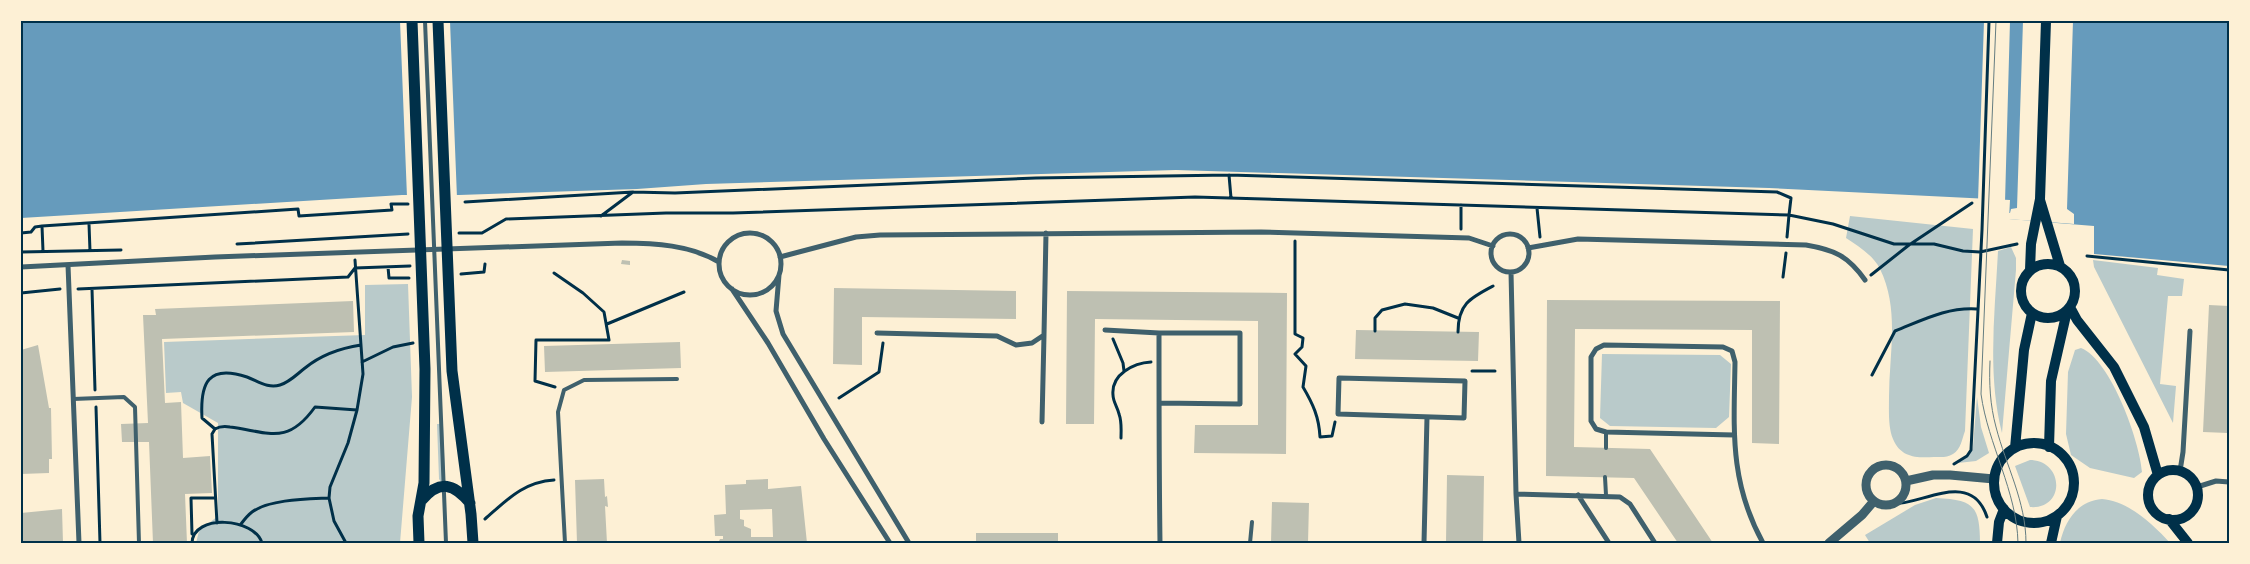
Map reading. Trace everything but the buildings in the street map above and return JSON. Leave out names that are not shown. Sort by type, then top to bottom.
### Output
[{"type":"main road","points":[[412,21],[425,410],[422,500],[418,516],[419,543]]},
{"type":"main road","points":[[438,21],[448,275],[442,292],[470,503],[473,543]]},
{"type":"main road","points":[[2046,21],[2040,199],[2031,244],[2030,270],[2022,282],[2021,289],[2023,302],[2032,313],[2050,318],[2068,309]]},
{"type":"main road","points":[[2040,199],[2060,266]]},
{"type":"main road","points":[[2030,270],[2043,264],[2060,266],[2070,274],[2075,285],[2075,296],[2068,309],[2051,380],[2049,447]]},
{"type":"main road","points":[[2068,309],[2114,367],[2144,427],[2158,475]]},
{"type":"main road","points":[[2015,448],[2024,350],[2032,313]]},
{"type":"main road","points":[[2051,543],[2057,516],[2070,500],[2074,481],[2071,470],[2066,460],[2049,447],[2030,444],[2015,448],[2002,459],[1994,478],[1997,498],[2004,509],[2016,518],[2034,523],[2057,516]]},
{"type":"main road","points":[[2169,519],[2183,518],[2193,510],[2197,501],[2197,487],[2190,477],[2180,471],[2168,470],[2158,475],[2150,485],[2149,501],[2156,513],[2169,519],[2188,543]]},
{"type":"main road","points":[[422,500],[429,492],[443,487],[460,490],[470,503]]},
{"type":"main road","points":[[1997,543],[1999,522],[2004,509]]},
{"type":"street","points":[[890,543],[824,439],[768,343],[722,277],[719,262],[725,245],[734,237],[745,233],[757,234],[767,238],[776,247],[780,258],[776,311],[783,334],[909,543]]},
{"type":"street","points":[[780,258],[856,238],[872,236],[1046,233],[1295,233],[1460,238],[1475,239],[1493,246]]},
{"type":"street","points":[[1042,422],[1046,233]]},
{"type":"street","points":[[1508,235],[1520,238],[1528,248],[1528,259],[1517,271],[1511,272],[1499,268],[1492,258],[1493,246],[1497,240],[1508,235]]},
{"type":"street","points":[[1528,248],[1541,244],[1578,239],[1786,244],[1835,252],[1856,267],[1865,280]]},
{"type":"street","points":[[21,268],[393,250],[653,243],[681,247],[707,254],[719,262]]},
{"type":"street","points":[[68,265],[79,543]]},
{"type":"street","points":[[1511,272],[1516,494],[1519,543]]},
{"type":"street","points":[[732,289],[748,295],[759,294],[768,289],[779,275]]},
{"type":"street","points":[[1108,331],[1240,333],[1240,404],[1159,403]]},
{"type":"street","points":[[2180,471],[2184,452],[2190,331]]},
{"type":"street","points":[[877,333],[997,336],[1016,345],[1032,343],[1044,335]]},
{"type":"street","points":[[1159,333],[1160,543]]},
{"type":"street","points":[[1734,435],[1606,432],[1596,429],[1591,421],[1591,357],[1596,349],[1604,345],[1723,347],[1732,351],[1736,362],[1734,435],[1736,467],[1748,515],[1764,543]]},
{"type":"street","points":[[1339,378],[1464,381],[1464,418],[1427,417],[1338,414],[1339,378]]},
{"type":"street","points":[[1424,543],[1427,417]]},
{"type":"street","points":[[1881,466],[1892,466],[1901,471],[1906,481],[1904,494],[1898,501],[1890,504],[1874,501],[1866,485],[1868,476],[1874,469],[1881,466]]},
{"type":"street","points":[[1906,481],[1950,475],[1994,478]]},
{"type":"street","points":[[2197,487],[2216,481],[2229,482]]},
{"type":"street","points":[[1516,494],[1606,495],[1620,497],[1630,504],[1655,543]]},
{"type":"street","points":[[1578,495],[1609,543]]},
{"type":"street","points":[[1829,543],[1862,515],[1874,501]]},
{"type":"lane","points":[[425,21],[442,292],[443,487],[446,543]]},
{"type":"lane","points":[[565,543],[558,412],[564,390],[584,380],[678,379]]},
{"type":"lane","points":[[73,399],[124,397],[135,407],[139,543]]},
{"type":"lane","points":[[1606,432],[1606,448]]},
{"type":"lane","points":[[1606,477],[1606,495]]},
{"type":"lane","points":[[1250,543],[1252,522]]},
{"type":"path","points":[[1954,463],[1967,456],[1971,450],[1982,230],[1989,21]]},
{"type":"path","points":[[1229,175],[1231,198]]},
{"type":"path","points":[[465,202],[633,192],[1036,178],[1229,175],[1777,192],[1791,198],[1783,277]]},
{"type":"path","points":[[600,216],[633,192]]},
{"type":"path","points":[[451,234],[482,233],[506,219],[1195,197],[1789,215],[1833,224],[1894,244],[1934,244],[1963,251],[1980,252],[2017,244]]},
{"type":"path","points":[[1865,280],[1909,245],[1972,203]]},
{"type":"path","points":[[21,233],[31,232],[35,227],[42,226],[298,209],[299,216],[392,210],[391,204],[410,204]]},
{"type":"path","points":[[1460,238],[1461,205]]},
{"type":"path","points":[[1537,208],[1541,244]]},
{"type":"path","points":[[89,224],[90,251]]},
{"type":"path","points":[[42,226],[43,251]]},
{"type":"path","points":[[1295,233],[1295,334],[1303,338],[1302,347],[1295,354],[1306,366],[1303,387],[1314,406],[1319,421],[1320,437],[1332,436],[1338,414]]},
{"type":"path","points":[[230,245],[415,234]]},
{"type":"path","points":[[21,252],[127,250]]},
{"type":"path","points":[[2087,256],[2229,270]]},
{"type":"path","points":[[448,275],[484,272],[485,264]]},
{"type":"path","points":[[78,289],[348,277],[355,268],[416,266]]},
{"type":"path","points":[[388,267],[389,278],[422,277]]},
{"type":"path","points":[[554,272],[604,312],[609,340],[536,340],[535,381],[564,390]]},
{"type":"path","points":[[346,543],[334,521],[329,498],[330,487],[348,442],[357,410],[363,374],[356,275]]},
{"type":"path","points":[[1458,332],[1460,310],[1469,300],[1493,286]]},
{"type":"path","points":[[92,288],[100,543]]},
{"type":"path","points":[[21,294],[60,289]]},
{"type":"path","points":[[607,324],[684,292]]},
{"type":"path","points":[[1375,331],[1375,318],[1382,310],[1405,304],[1433,308],[1458,318]]},
{"type":"path","points":[[1872,375],[1895,331],[1941,312],[1962,308],[1978,309]]},
{"type":"path","points":[[1108,331],[1123,363],[1124,371]]},
{"type":"path","points":[[839,398],[879,372],[884,334]]},
{"type":"path","points":[[362,362],[404,343],[424,342]]},
{"type":"path","points":[[215,430],[202,418],[202,409],[203,390],[207,381],[216,375],[240,376],[274,387],[282,384],[305,367],[327,355],[345,347],[361,345]]},
{"type":"path","points":[[1121,438],[1120,414],[1113,397],[1113,390],[1124,371],[1142,362],[1159,361]]},
{"type":"path","points":[[1472,371],[1495,370]]},
{"type":"path","points":[[217,523],[212,434],[215,430],[224,426],[273,435],[300,425],[315,407],[357,410]]},
{"type":"path","points":[[482,522],[527,486],[538,481],[562,480]]},
{"type":"path","points":[[1890,504],[1901,505],[1939,494],[1955,492],[1967,494],[1978,501],[1985,511],[1987,524]]},
{"type":"path","points":[[192,543],[191,498],[215,498]]},
{"type":"path","points":[[241,524],[252,512],[269,505],[296,500],[329,498]]},
{"type":"path","points":[[192,534],[198,528],[217,523],[241,524],[261,538],[262,543]]},
{"type":"shaded area","points":[[1850,216],[1973,229],[1965,431],[1960,447],[1951,455],[1944,457],[1916,457],[1900,450],[1893,439],[1889,413],[1892,332],[1890,300],[1877,264],[1865,251],[1846,238]]},
{"type":"shaded area","points":[[2011,247],[2016,258],[2016,270],[2002,433],[1997,411],[1993,366],[1994,320],[1998,251]]},
{"type":"shaded area","points":[[2093,260],[2158,268],[2157,275],[2184,279],[2182,296],[2168,296],[2160,384],[2176,386],[2173,423],[2094,267]]},
{"type":"shaded area","points":[[408,284],[412,397],[400,543],[256,543],[255,541],[196,543],[199,531],[218,516],[218,423],[183,403],[181,392],[166,393],[164,342],[365,335],[365,285]]},
{"type":"shaded area","points":[[2081,348],[2103,368],[2122,403],[2140,459],[2142,472],[2134,478],[2090,468],[2071,455],[2066,434],[2068,372],[2075,350]]},
{"type":"shaded area","points":[[1602,354],[1720,355],[1731,364],[1729,417],[1716,428],[1610,426],[1600,418]]},
{"type":"shaded area","points":[[1977,397],[1981,427],[1989,453],[1976,461],[1958,463],[1972,450]]},
{"type":"shaded area","points":[[437,424],[443,426],[445,479],[441,482],[439,479]]},
{"type":"shaded area","points":[[2030,460],[2041,462],[2050,468],[2055,476],[2055,494],[2050,501],[2041,506],[2030,507],[2015,466]]},
{"type":"shaded area","points":[[1936,498],[1958,500],[1966,503],[1976,512],[1980,530],[1980,543],[1870,543],[1865,535],[1915,505]]},
{"type":"shaded area","points":[[2102,499],[2121,504],[2130,509],[2148,521],[2170,543],[2060,543],[2065,527],[2074,513],[2086,503]]},
{"type":"water","points":[[21,21],[2229,21],[2229,266],[2094,254],[2094,226],[2009,219],[2010,200],[1769,188],[1176,170],[706,184],[637,189],[459,195],[402,195],[21,218]]},
{"type":"pier","points":[[400,21],[450,21],[457,198],[407,197]]},
{"type":"pier","points":[[1984,21],[2010,21],[2005,202],[1978,201]]},
{"type":"pier","points":[[2023,21],[2073,21],[2067,209],[2074,214],[2074,224],[2007,219],[2007,213],[2010,213],[2011,209],[2017,208]]},
{"type":"tram line","points":[[1996,21],[1981,394],[1990,431],[2013,505],[2018,543]]},
{"type":"tram line","points":[[1990,361],[1992,410],[2023,513],[2026,543]]}]
